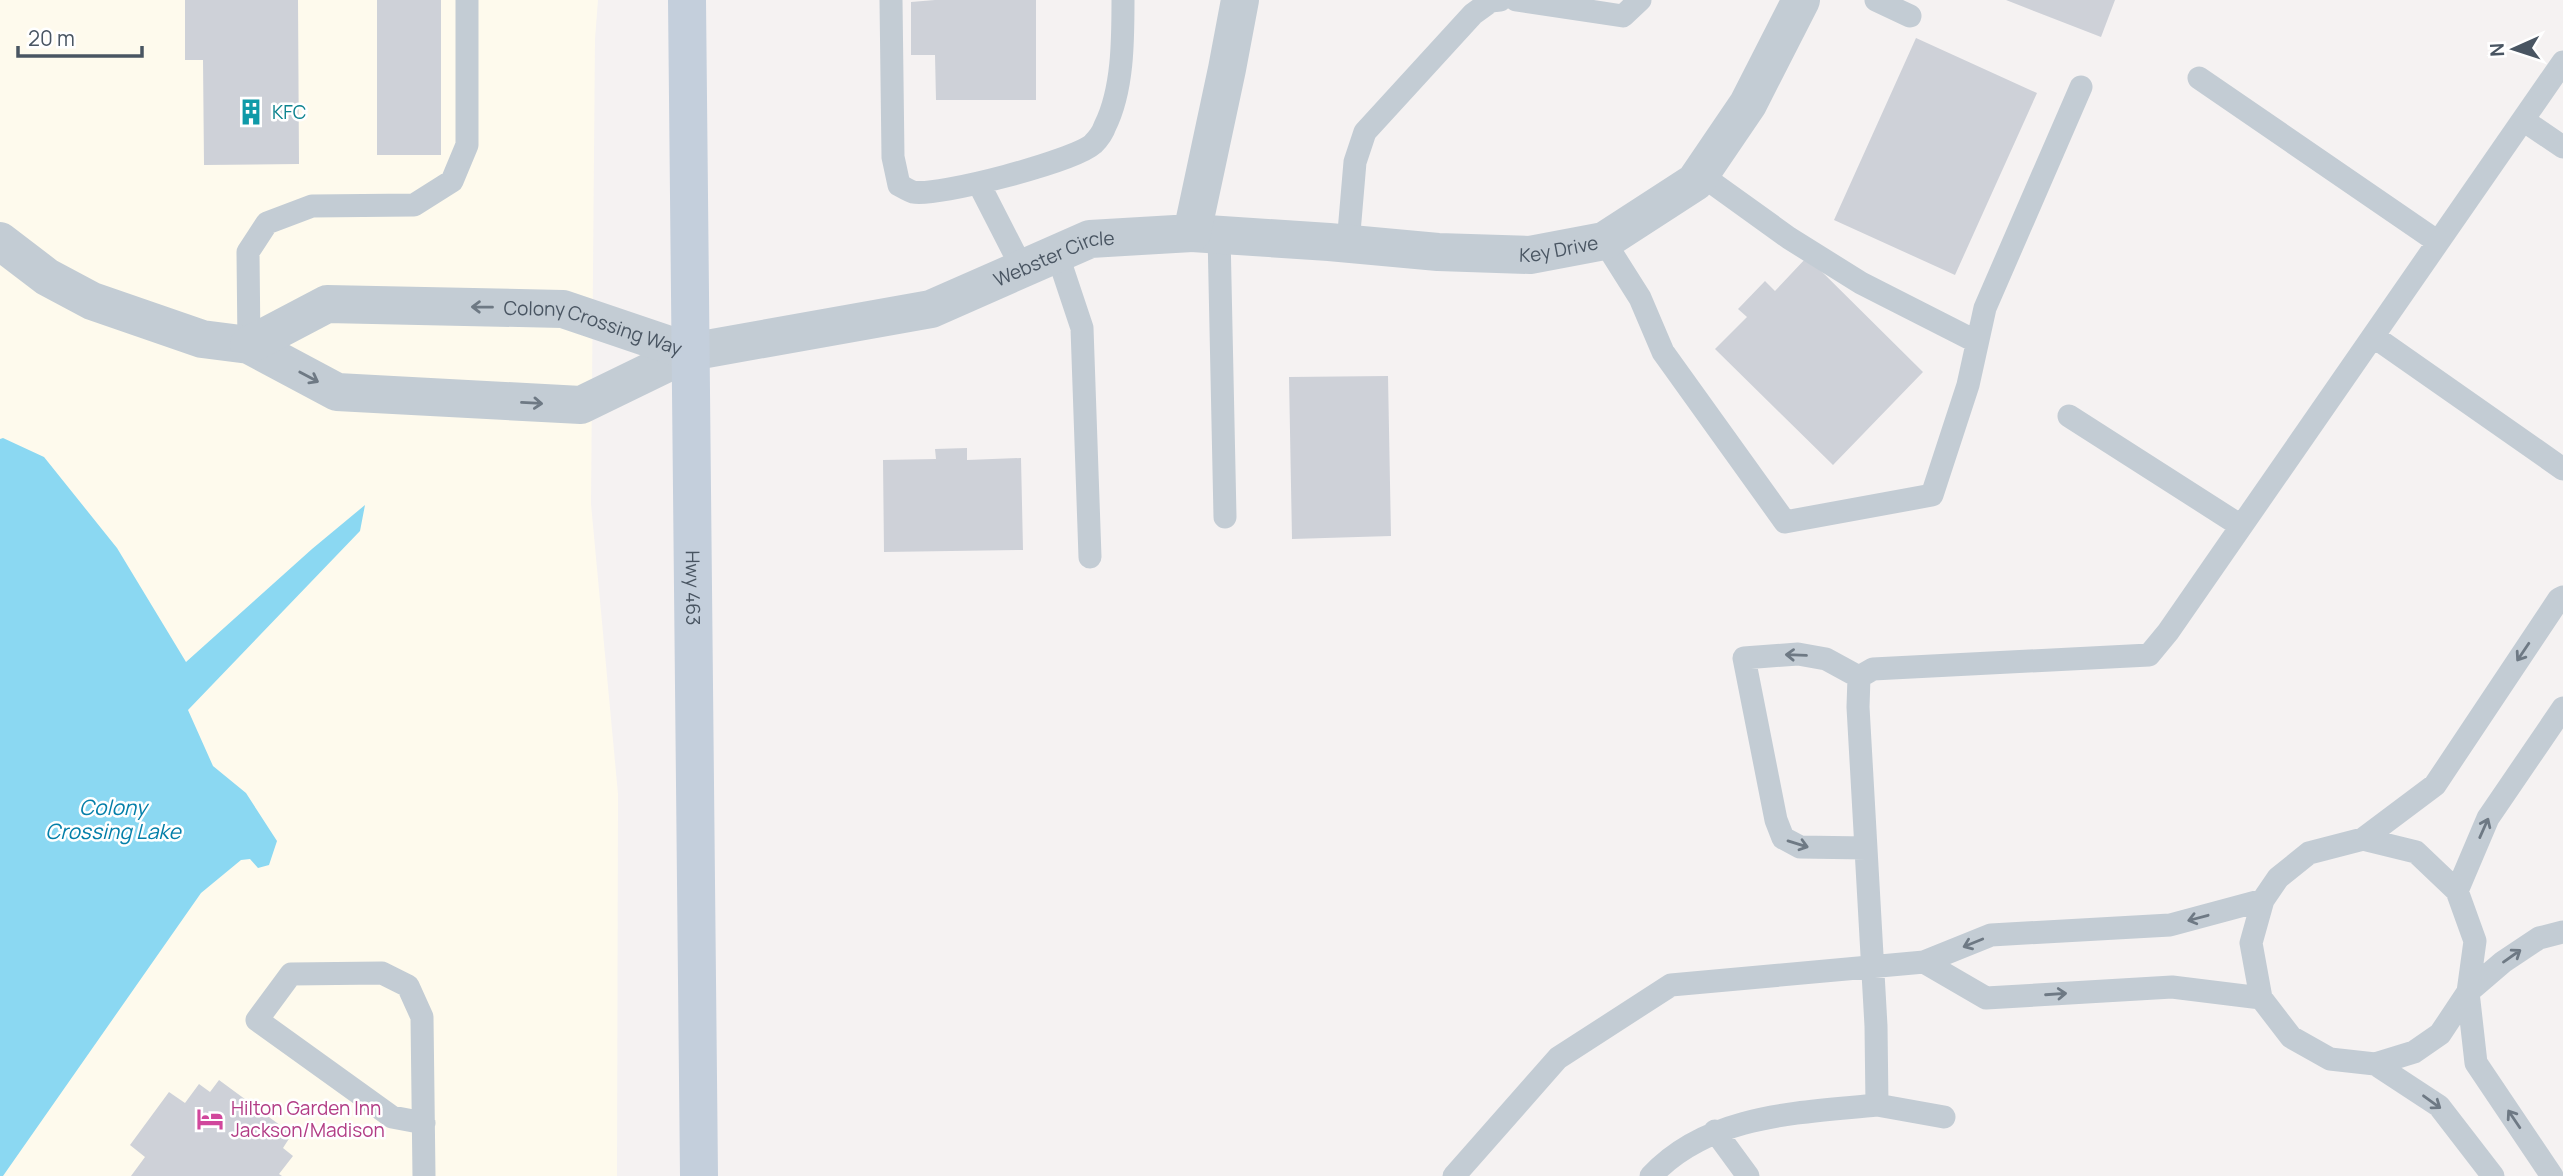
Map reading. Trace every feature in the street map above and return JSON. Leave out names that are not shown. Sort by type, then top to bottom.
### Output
[{"type":"main road","name":"Hwy 463","points":[[687,0],[699,1176]]},
{"type":"street","points":[[1205,233],[1240,0]]},
{"type":"street","name":"Key Drive","points":[[1205,233],[1438,252],[1530,255],[1604,241],[1695,182],[1748,104],[1801,0]]},
{"type":"street","name":"Webster Circle","points":[[690,352],[931,309],[1090,239],[1205,233]]},
{"type":"street","name":"Colony Crossing Way","points":[[0,241],[47,277],[93,301],[202,339],[249,345],[337,392],[581,405],[690,352]]},
{"type":"street","name":"Colony Crossing Way","points":[[249,345],[327,304],[564,309],[690,352]]},
{"type":"lane","points":[[249,345],[248,252],[267,223],[312,206],[414,205],[452,181],[467,145],[467,0]]},
{"type":"lane","points":[[891,0],[893,157],[899,185],[914,192],[979,184],[1076,154],[1094,144],[1105,127],[1113,104],[1123,49],[1122,0]]},
{"type":"lane","points":[[1348,244],[1355,162],[1365,132],[1473,14],[1490,1],[1500,0]]},
{"type":"lane","points":[[1516,0],[1623,16],[1640,0]]},
{"type":"lane","points":[[1876,0],[1910,16]]},
{"type":"lane","points":[[1859,677],[1873,669],[2149,655],[2168,632],[2563,62]]},
{"type":"lane","points":[[2199,78],[2438,242]]},
{"type":"lane","points":[[1604,241],[1640,298],[1663,352],[1785,522],[1932,495],[1968,385],[1985,308],[2081,87]]},
{"type":"lane","points":[[2523,120],[2563,147]]},
{"type":"lane","points":[[1700,174],[1789,238],[1861,283],[1977,342]]},
{"type":"lane","points":[[979,184],[1022,268]]},
{"type":"lane","points":[[1205,233],[1225,517]]},
{"type":"lane","points":[[1057,253],[1082,328],[1090,557]]},
{"type":"lane","points":[[2373,336],[2563,469]]},
{"type":"lane","points":[[2070,416],[2241,526]]},
{"type":"lane","points":[[2563,597],[2559,599],[2435,785],[2363,839],[2309,853],[2278,878],[2263,900],[2251,943],[2261,998],[2291,1038],[2330,1059],[2375,1064],[2414,1052],[2440,1034],[2468,992],[2503,962],[2539,938],[2563,932]]},
{"type":"lane","points":[[1859,677],[1826,659],[1798,654],[1744,659],[1776,820],[1783,838],[1800,847],[1866,848]]},
{"type":"lane","points":[[1859,677],[1877,1105]]},
{"type":"lane","points":[[2457,891],[2488,818],[2563,709]]},
{"type":"lane","points":[[2363,839],[2416,852],[2457,891],[2475,941],[2468,992],[2476,1063],[2552,1176]]},
{"type":"lane","points":[[1454,1176],[1558,1058],[1671,985],[1924,962],[1992,935],[2170,925],[2263,900]]},
{"type":"lane","points":[[1924,962],[1986,998],[2172,987],[2261,998]]},
{"type":"lane","points":[[424,1122],[392,1117],[257,1020],[291,974],[382,972],[408,986],[422,1017],[424,1122],[424,1176]]},
{"type":"lane","points":[[2375,1064],[2439,1105],[2493,1176]]},
{"type":"lane","points":[[1651,1176],[1666,1160],[1715,1131],[1776,1115],[1877,1105],[1944,1117]]},
{"type":"lane","points":[[1715,1131],[1748,1176]]},
{"type":"shaded area","points":[[0,0],[598,0],[595,39],[591,504],[618,794],[617,1176],[0,1176]]},
{"type":"water","name":"Colony Crossing Lake","points":[[0,439],[44,457],[117,548],[186,662],[365,505],[360,531],[188,710],[213,766],[246,793],[277,841],[269,865],[258,868],[250,859],[241,860],[201,893],[3,1176],[0,1176]]},
{"type":"building","points":[[185,0],[298,0],[299,164],[204,165],[203,60],[185,60]]},
{"type":"building","points":[[377,0],[441,0],[441,155],[377,155]]},
{"type":"building","points":[[1036,0],[1036,100],[936,100],[935,55],[911,55],[911,2]]},
{"type":"building","points":[[2006,0],[2115,0],[2101,37]]},
{"type":"building","points":[[1916,38],[2037,93],[1955,275],[1834,220]]},
{"type":"building","points":[[1807,257],[1923,372],[1833,465],[1715,349],[1747,317],[1738,309],[1765,281],[1775,291]]},
{"type":"building","points":[[1388,376],[1391,536],[1292,539],[1289,377]]},
{"type":"building","points":[[967,448],[967,460],[1021,458],[1023,550],[884,552],[883,460],[936,459],[935,449]]},
{"type":"building","name":"Hilton Garden Inn Jackson/Madison","points":[[219,1080],[292,1134],[283,1148],[293,1156],[279,1174],[282,1176],[131,1176],[145,1157],[130,1145],[169,1092],[185,1103],[199,1084],[210,1092]]},
{"type":"place","name":"KFC","points":[[251,112]]},
{"type":"place","name":"Hilton Garden Inn Jackson/Madison","points":[[210,1119]]}]
